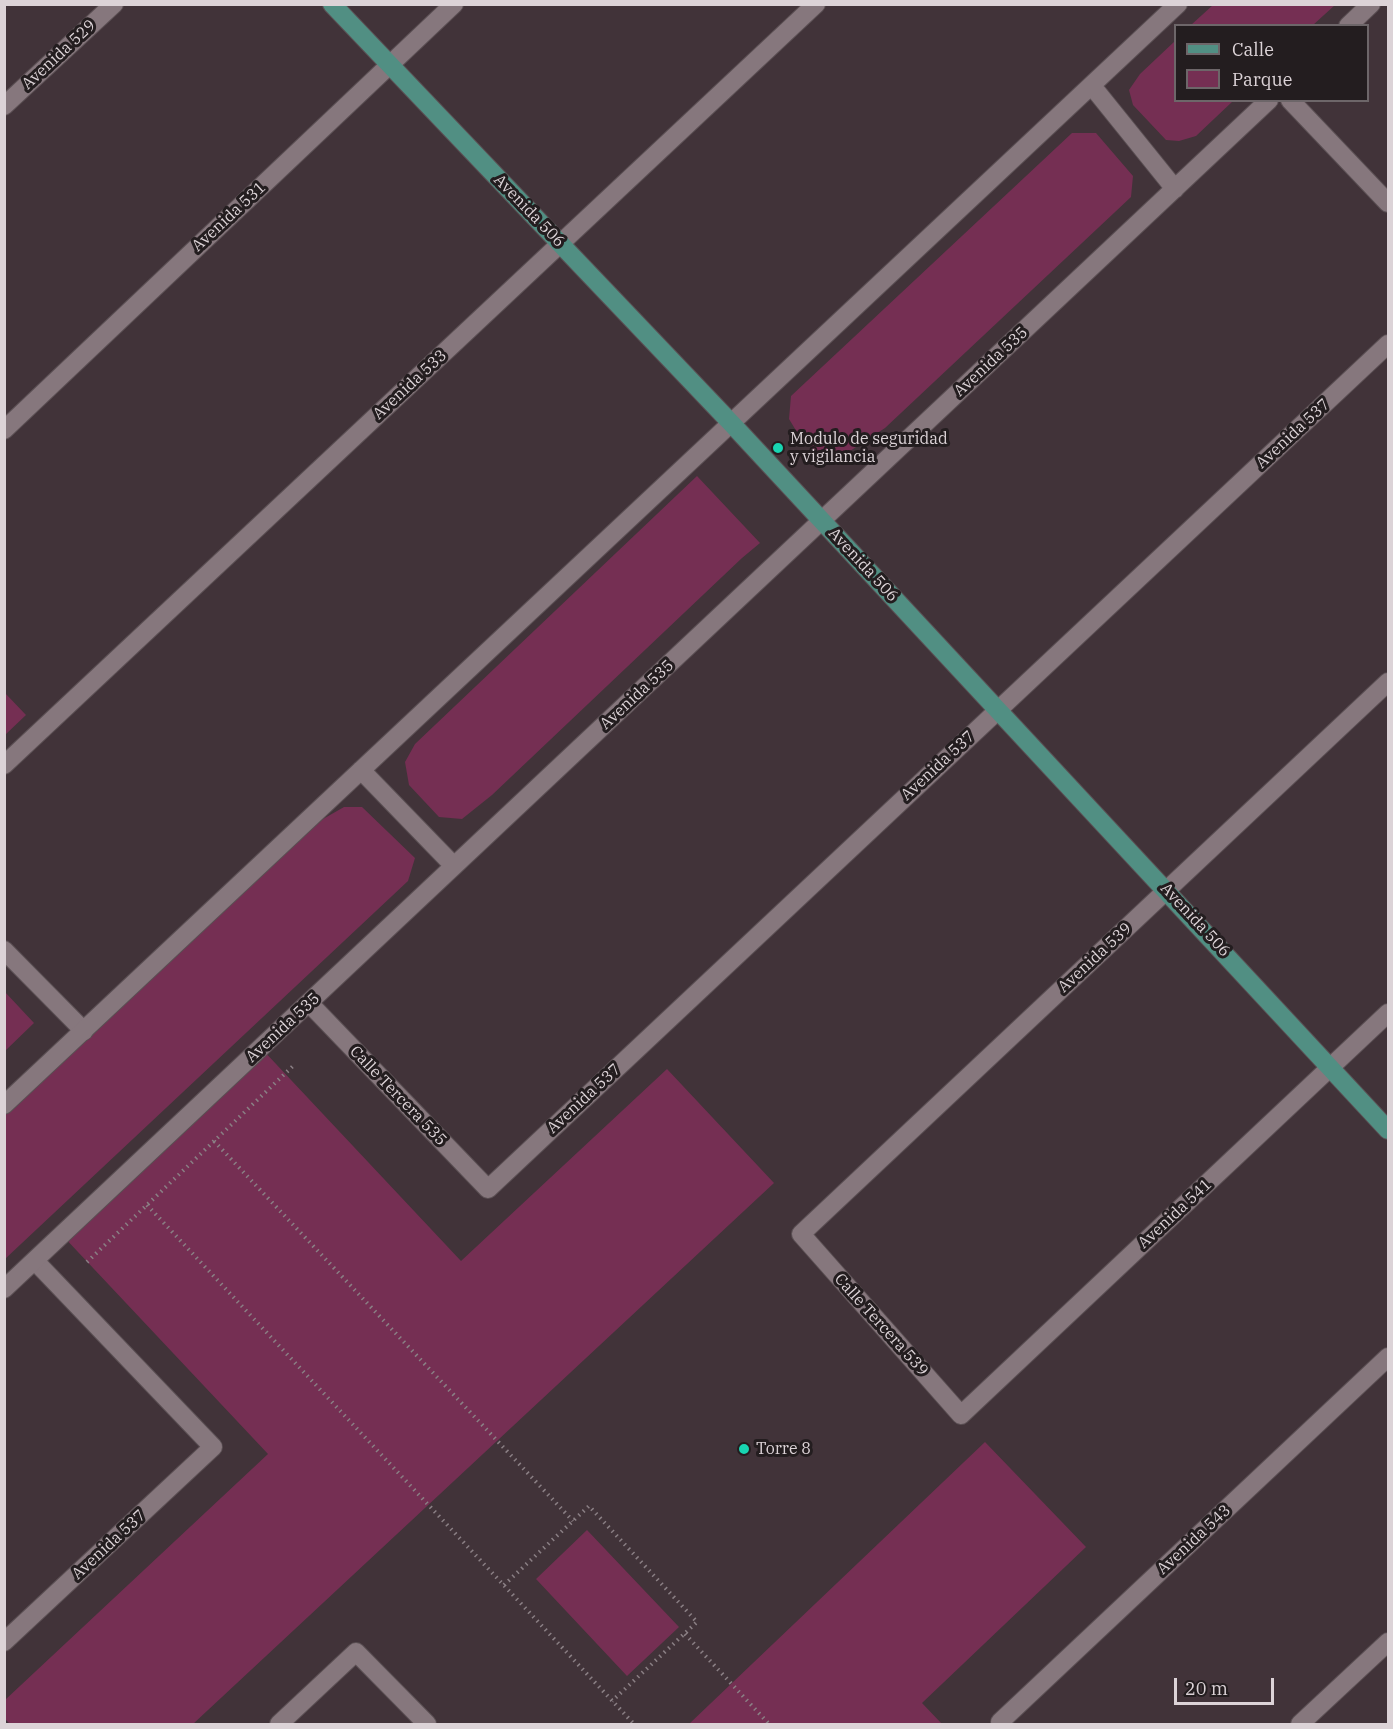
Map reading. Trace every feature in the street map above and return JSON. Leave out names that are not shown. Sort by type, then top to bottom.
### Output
[{"type":"main road","name":"Avenida 506","points":[[332,4],[732,424],[1389,1130]]},
{"type":"street","name":"Avenida 529","points":[[4,106],[114,4]]},
{"type":"street","name":"Avenida 531","points":[[4,430],[454,4]]},
{"type":"street","name":"Avenida 533","points":[[4,765],[816,4]]},
{"type":"street","points":[[4,1105],[1178,4]]},
{"type":"street","points":[[1350,24],[1371,4]]},
{"type":"street","points":[[1092,86],[1175,189]]},
{"type":"street","name":"Avenida 535","points":[[4,1289],[1267,102]]},
{"type":"street","points":[[1292,102],[1389,203]]},
{"type":"street","name":"Avenida 537","points":[[488,1189],[1389,344]]},
{"type":"street","name":"Avenida 539","points":[[801,1234],[1389,682]]},
{"type":"street","points":[[361,770],[454,866]]},
{"type":"street","points":[[4,950],[84,1031]]},
{"type":"street","name":"Calle Tercera 535","points":[[309,1003],[488,1189]]},
{"type":"street","name":"Avenida 541","points":[[961,1415],[1389,1013]]},
{"type":"street","name":"Calle Tercera 539","points":[[801,1234],[961,1415]]},
{"type":"street","name":"Avenida 537","points":[[4,1642],[213,1447],[35,1260]]},
{"type":"street","name":"Avenida 543","points":[[1001,1724],[1389,1357]]},
{"type":"street","points":[[1300,1725],[1389,1642]]},
{"type":"street","points":[[279,1725],[357,1652],[427,1725]]},
{"type":"path","points":[[87,1262],[293,1066]]},
{"type":"path","points":[[214,1141],[573,1521]]},
{"type":"path","points":[[147,1205],[634,1725]]},
{"type":"path","points":[[504,1585],[589,1506],[697,1622],[612,1701]]},
{"type":"path","points":[[685,1634],[769,1725]]},
{"type":"green space","points":[[1213,4],[1335,5],[1314,24],[1192,24]]},
{"type":"green space","points":[[1174,42],[1174,102],[1232,102],[1196,136],[1179,141],[1166,140],[1133,105],[1129,90],[1140,74]]},
{"type":"green space","points":[[1072,133],[1096,133],[1133,176],[1131,197],[885,428],[847,453],[825,456],[803,442],[789,419],[791,396]]},
{"type":"green space","points":[[697,476],[760,543],[492,795],[462,819],[439,817],[409,785],[405,762],[415,744]]},
{"type":"green space","points":[[5,693],[26,715],[5,735]]},
{"type":"green space","points":[[344,807],[362,807],[415,858],[408,881],[5,1259],[5,1107],[323,819]]},
{"type":"green space","points":[[5,992],[34,1023],[5,1051]]},
{"type":"green space","points":[[261,1048],[461,1261],[667,1069],[774,1183],[193,1724],[10,1724],[5,1719],[5,1700],[268,1454],[62,1235]]},
{"type":"green space","points":[[985,1442],[1086,1547],[922,1703],[942,1724],[689,1724]]},
{"type":"green space","points":[[587,1530],[679,1627],[627,1676],[536,1579]]},
{"type":"place","name":"Modulo de seguridad y vigilancia","points":[[778,448]]},
{"type":"place","name":"Torre 8","points":[[744,1449]]}]
